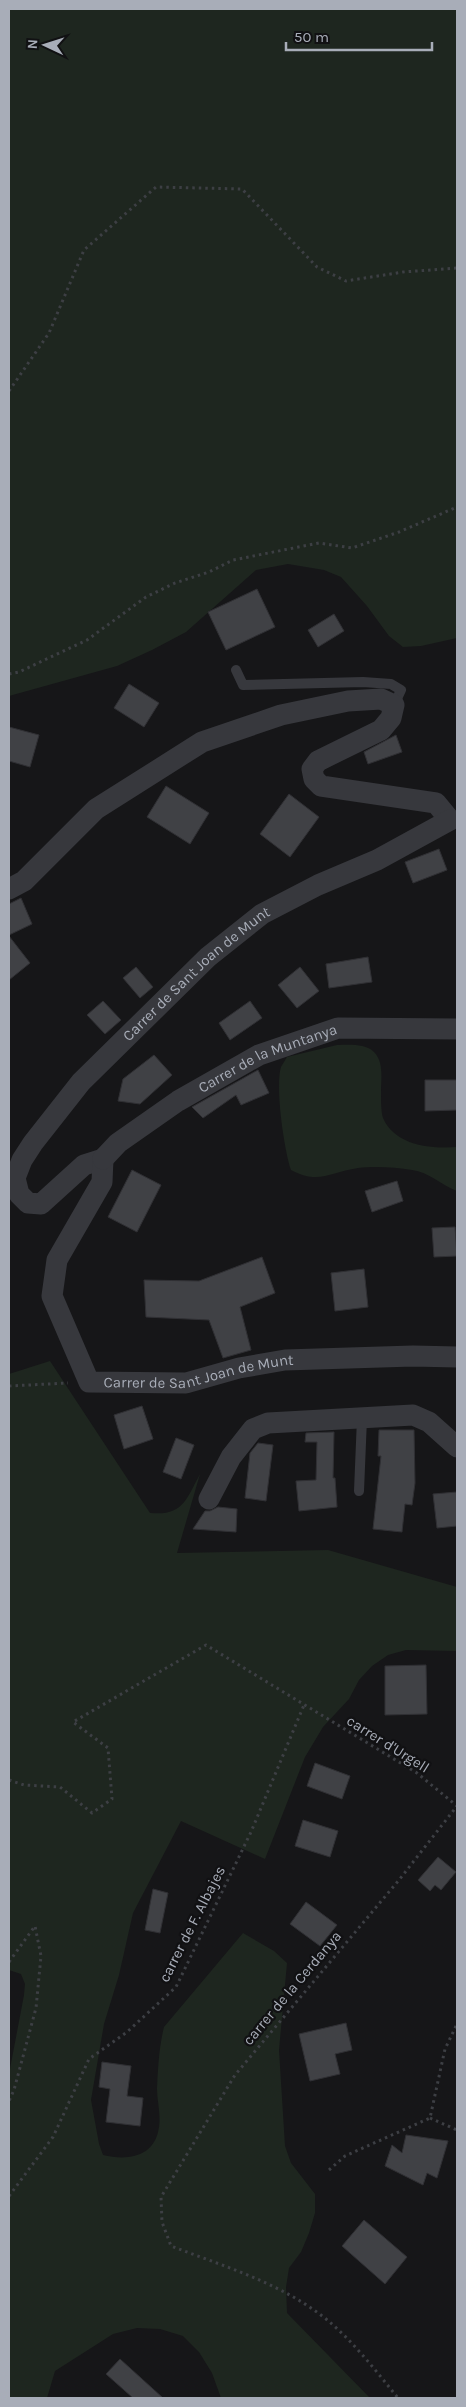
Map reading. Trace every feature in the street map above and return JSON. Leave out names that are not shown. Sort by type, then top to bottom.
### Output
[{"type":"street","points":[[9,889],[24,881],[96,809],[202,742],[282,715],[348,701],[381,699],[394,705]]},
{"type":"street","name":"Carrer de Sant Joan de Munt","points":[[394,705],[391,718],[381,730],[318,761],[312,769],[314,778],[321,786],[436,802],[454,820],[377,860],[318,885],[262,914],[208,957],[81,1082],[22,1160],[15,1178],[19,1194],[28,1203],[41,1204],[84,1165],[103,1159],[102,1182],[57,1260],[52,1296],[89,1382],[186,1383],[239,1368],[285,1360],[413,1356],[457,1357]]},
{"type":"street","name":"Carrer de la Muntanya","points":[[103,1159],[118,1143],[178,1101],[259,1055],[338,1028],[457,1030]]},
{"type":"street","points":[[209,1499],[231,1457],[253,1429],[268,1423],[413,1416],[429,1422],[457,1447]]},
{"type":"lane","points":[[236,670],[243,685],[363,682],[391,684],[402,690],[394,705]]},
{"type":"lane","points":[[359,1492],[362,1418]]},
{"type":"path","points":[[9,391],[49,333],[84,250],[156,187],[242,189],[317,267],[346,282],[403,272],[457,268]]},
{"type":"path","points":[[9,674],[18,672],[88,640],[146,597],[174,583],[210,572],[233,560],[319,543],[352,548],[398,532],[457,507]]},
{"type":"path","points":[[9,1386],[89,1382]]},
{"type":"path","name":"carrer d'Urgell","points":[[9,1780],[24,1785],[60,1787],[92,1813],[112,1799],[108,1748],[73,1722],[206,1645],[417,1773],[457,1806]]},
{"type":"path","name":"carrer de F. Albajes","points":[[9,2196],[17,2188],[53,2137],[88,2060],[127,2032],[176,1986],[251,1832],[304,1705]]},
{"type":"path","name":"carrer de la Cerdanya","points":[[398,2398],[372,2366],[326,2319],[280,2289],[171,2246],[162,2222],[161,2197],[235,2075],[399,1880],[457,1806]]},
{"type":"path","points":[[9,1962],[35,1926],[41,1956],[36,2008],[14,2090],[9,2101]]},
{"type":"path","points":[[430,2118],[445,2049],[457,2024]]},
{"type":"path","points":[[329,2170],[345,2156],[430,2118],[457,2130]]},
{"type":"shaded area","points":[[9,9],[457,9],[457,638],[421,646],[403,647],[389,636],[367,606],[341,577],[324,570],[288,564],[256,570],[186,632],[152,650],[117,666],[9,696]]},
{"type":"shaded area","points":[[337,1045],[366,1047],[377,1056],[381,1071],[382,1115],[396,1135],[415,1144],[457,1147],[457,1191],[424,1173],[405,1169],[364,1167],[317,1177],[309,1177],[291,1170],[281,1118],[279,1076],[281,1067],[287,1057]]},
{"type":"shaded area","points":[[50,1361],[150,1513],[170,1512],[177,1509],[187,1499],[200,1474],[177,1553],[328,1550],[457,1587],[457,1651],[406,1650],[388,1655],[372,1666],[359,1680],[349,1699],[323,1727],[305,1757],[265,1859],[181,1821],[133,1913],[119,1975],[104,2024],[91,2100],[99,2144],[103,2155],[131,2157],[146,2151],[152,2145],[159,2127],[157,2081],[164,2027],[243,1933],[274,1951],[287,1963],[279,2050],[285,2146],[291,2163],[315,2194],[315,2213],[301,2252],[289,2268],[286,2287],[287,2313],[370,2398],[221,2398],[212,2373],[199,2352],[183,2336],[160,2329],[137,2328],[113,2334],[55,2371],[47,2398],[9,2398],[9,2074],[25,1984],[21,1974],[9,1970],[9,1374]]},
{"type":"building","points":[[257,589],[275,627],[226,650],[208,612]]},
{"type":"building","points":[[334,614],[344,631],[318,647],[308,630]]},
{"type":"building","points":[[129,684],[159,703],[144,727],[114,708]]},
{"type":"building","points":[[9,727],[39,735],[30,767],[9,761]]},
{"type":"building","points":[[396,735],[402,752],[368,764],[364,752]]},
{"type":"building","points":[[166,786],[209,813],[190,844],[147,817]]},
{"type":"building","points":[[289,794],[319,817],[290,857],[260,834]]},
{"type":"building","points":[[439,849],[447,870],[413,883],[405,862]]},
{"type":"building","points":[[21,898],[32,924],[9,935],[9,904]]},
{"type":"building","points":[[9,936],[30,963],[9,980]]},
{"type":"building","points":[[368,957],[372,982],[329,988],[326,964]]},
{"type":"building","points":[[136,967],[153,987],[140,998],[123,978]]},
{"type":"building","points":[[300,967],[319,991],[297,1008],[278,985]]},
{"type":"building","points":[[103,1001],[121,1020],[105,1034],[87,1015]]},
{"type":"building","points":[[250,1001],[262,1018],[230,1040],[219,1023]]},
{"type":"building","points":[[154,1055],[172,1075],[140,1104],[118,1101],[123,1079]]},
{"type":"building","points":[[258,1070],[269,1093],[241,1105],[236,1095],[203,1118],[192,1107]]},
{"type":"building","points":[[425,1080],[457,1080],[457,1110],[425,1111]]},
{"type":"building","points":[[132,1170],[161,1185],[137,1232],[108,1217]]},
{"type":"building","points":[[397,1181],[403,1201],[372,1212],[365,1191]]},
{"type":"building","points":[[455,1227],[457,1256],[434,1257],[432,1228]]},
{"type":"building","points":[[262,1257],[275,1293],[240,1307],[251,1350],[223,1358],[209,1320],[146,1317],[144,1280],[199,1281]]},
{"type":"building","points":[[364,1269],[368,1307],[335,1311],[331,1273]]},
{"type":"building","points":[[142,1406],[153,1439],[124,1449],[114,1415]]},
{"type":"building","points":[[379,1430],[414,1430],[415,1483],[412,1505],[405,1504],[402,1532],[373,1529],[381,1456],[378,1456]]},
{"type":"building","points":[[334,1432],[333,1478],[335,1478],[337,1507],[299,1511],[296,1481],[316,1480],[317,1442],[305,1442],[306,1433]]},
{"type":"building","points":[[176,1438],[194,1445],[181,1479],[163,1472]]},
{"type":"building","points":[[258,1443],[273,1445],[266,1501],[245,1498],[250,1453]]},
{"type":"building","points":[[457,1492],[457,1526],[437,1528],[433,1494]]},
{"type":"building","points":[[218,1507],[237,1509],[236,1532],[193,1529],[205,1511]]},
{"type":"building","points":[[426,1665],[427,1714],[385,1715],[385,1666]]},
{"type":"building","points":[[315,1763],[350,1776],[342,1799],[307,1786]]},
{"type":"building","points":[[303,1820],[338,1831],[330,1857],[295,1846]]},
{"type":"building","points":[[438,1857],[456,1872],[441,1890],[435,1885],[430,1891],[418,1880]]},
{"type":"building","points":[[153,1889],[168,1893],[160,1933],[145,1930]]},
{"type":"building","points":[[306,1902],[337,1925],[320,1946],[290,1924]]},
{"type":"building","points":[[346,2023],[352,2050],[335,2054],[340,2074],[310,2081],[299,2034]]},
{"type":"building","points":[[102,2062],[131,2066],[127,2096],[143,2098],[140,2126],[106,2122],[110,2089],[99,2087]]},
{"type":"building","points":[[406,2135],[448,2141],[437,2178],[427,2173],[423,2185],[385,2166],[392,2145],[402,2153]]},
{"type":"building","points":[[364,2220],[407,2257],[385,2284],[342,2246]]},
{"type":"building","points":[[120,2359],[163,2398],[133,2398],[106,2374]]}]
